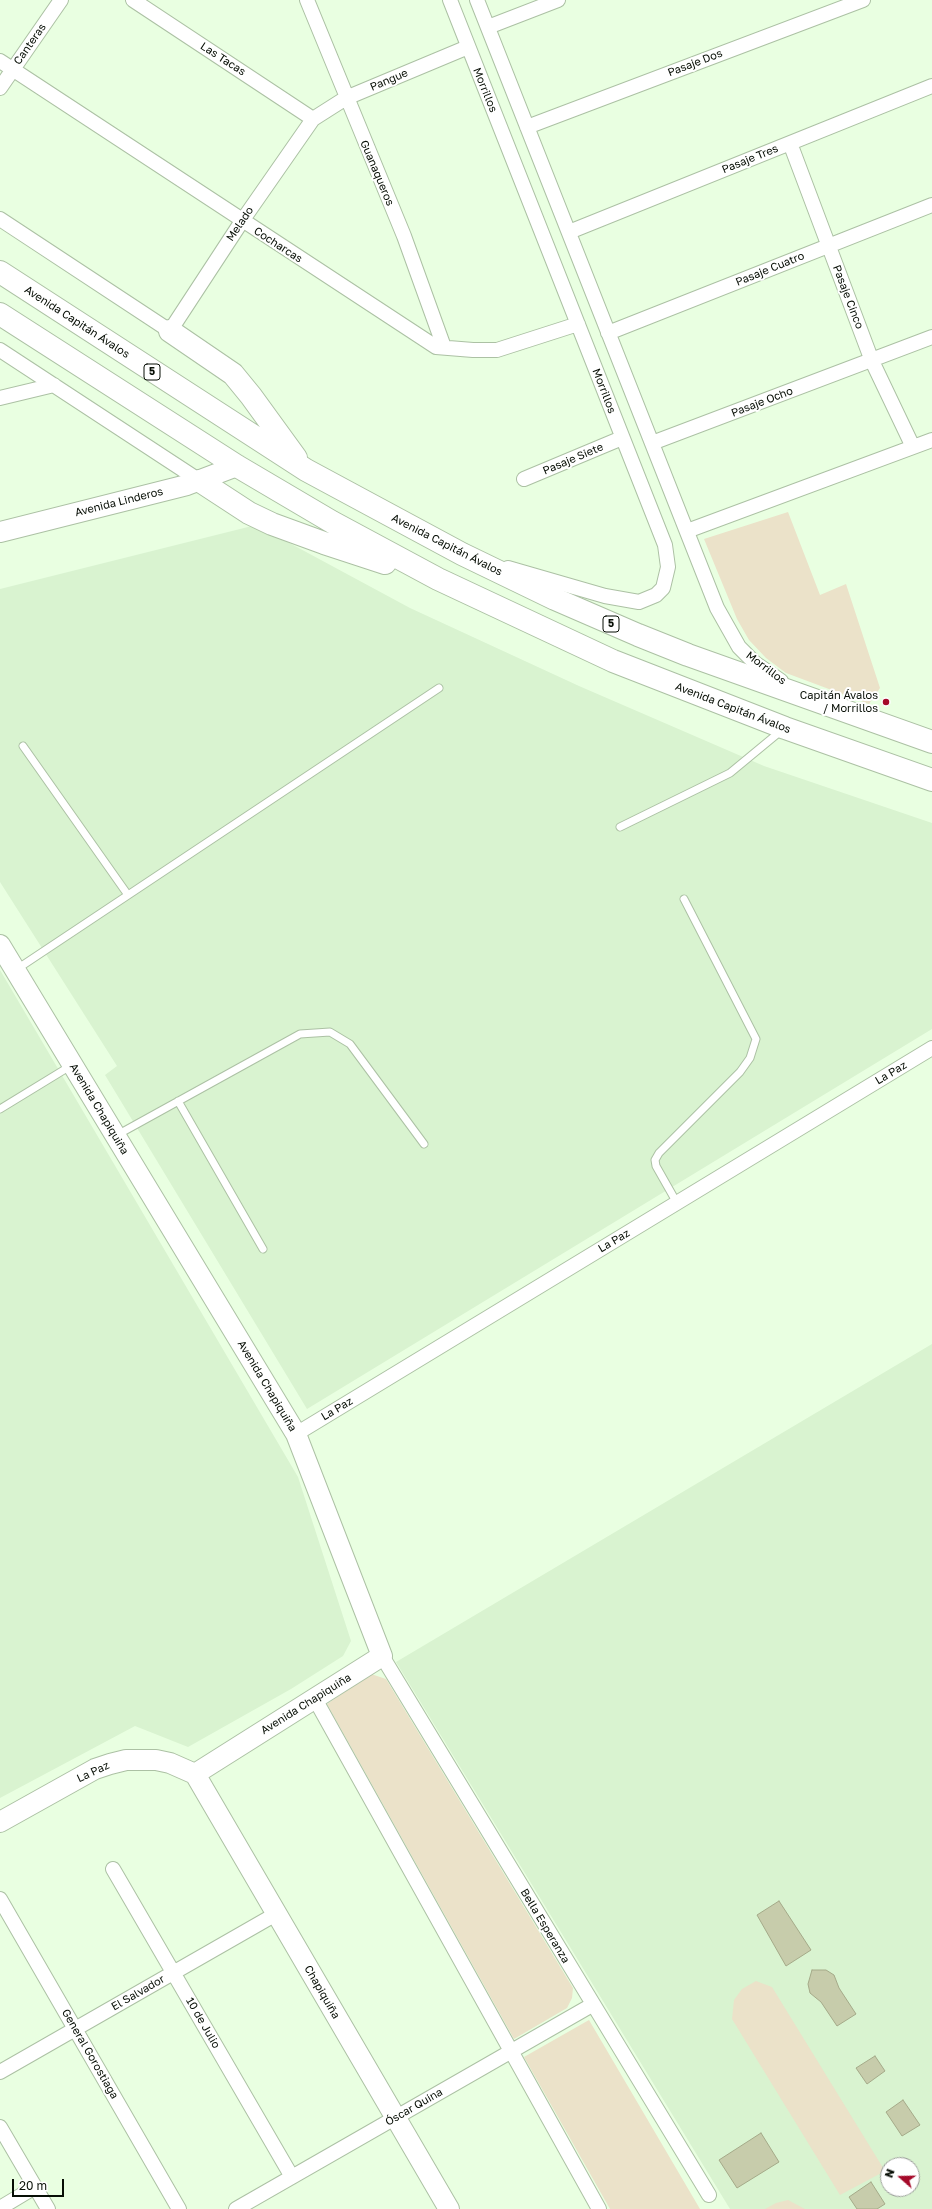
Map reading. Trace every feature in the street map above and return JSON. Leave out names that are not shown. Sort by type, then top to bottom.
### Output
[{"type":"highway","name":"Avenida Capitán Ávalos","points":[[0,272],[306,470],[462,554],[610,624],[688,655],[932,742]]},
{"type":"highway","name":"Avenida Capitán Ávalos","points":[[0,314],[237,466],[338,526],[438,580],[613,661],[784,728],[932,780]]},
{"type":"highway","points":[[170,331],[233,374],[306,470]]},
{"type":"highway","points":[[237,466],[272,465],[306,470]]},
{"type":"highway","points":[[200,481],[242,509],[272,524],[324,544],[438,580]]},
{"type":"street","name":"Canteras","points":[[0,88],[61,0]]},
{"type":"street","name":"Las Tacas","points":[[133,0],[313,119]]},
{"type":"street","name":"Guanaqueros","points":[[307,0],[404,236],[444,347]]},
{"type":"street","name":"Morrillos","points":[[450,0],[668,554],[666,578],[663,588],[656,595],[638,602],[625,601],[462,554]]},
{"type":"street","name":"Morrillos","points":[[477,0],[717,608],[739,647],[766,671],[816,701]]},
{"type":"street","points":[[488,27],[558,0]]},
{"type":"street","name":"Pasaje Dos","points":[[527,127],[863,0]]},
{"type":"street","name":"Pangue","points":[[313,119],[346,98],[468,47]]},
{"type":"street","name":"Cocharcas","points":[[0,61],[436,347],[497,350],[578,324]]},
{"type":"street","name":"Pasaje Tres","points":[[568,232],[932,86]]},
{"type":"street","name":"Melado","points":[[170,331],[242,221],[313,119]]},
{"type":"street","name":"Pasaje Cinco","points":[[790,143],[872,361],[913,447]]},
{"type":"street","name":"Pasaje Cuatro","points":[[608,333],[932,205]]},
{"type":"street","points":[[0,219],[170,331]]},
{"type":"street","name":"Pasaje Ocho","points":[[652,443],[872,361],[932,337]]},
{"type":"street","points":[[0,350],[200,481]]},
{"type":"street","points":[[0,398],[54,385]]},
{"type":"street","name":"Pasaje Siete","points":[[524,479],[622,438]]},
{"type":"street","points":[[687,531],[932,440]]},
{"type":"street","name":"Avenida Linderos","points":[[0,532],[200,481],[237,466]]},
{"type":"street","name":"Avenida Chapiquiña","points":[[0,945],[296,1434],[382,1656],[194,1774]]},
{"type":"street","name":"La Paz","points":[[296,1434],[932,1048]]},
{"type":"street","name":"Bella Esperanza","points":[[382,1656],[592,2005],[709,2195]]},
{"type":"street","points":[[315,1699],[599,2209]]},
{"type":"street","name":"La Paz","points":[[0,1822],[95,1769],[110,1764],[132,1760],[156,1760],[170,1763],[194,1774]]},
{"type":"street","name":"Chapiquiña","points":[[194,1774],[449,2209]]},
{"type":"street","name":"10 de Julio","points":[[113,1869],[292,2177]]},
{"type":"street","name":"General Gorostiaga","points":[[0,1899],[179,2209]]},
{"type":"street","name":"El Salvador","points":[[0,2072],[276,1914]]},
{"type":"street","name":"Óscar Quina","points":[[236,2209],[592,2005]]},
{"type":"street","points":[[0,2127],[48,2209]]},
{"type":"street","points":[[0,2208],[35,2188]]},
{"type":"lane","points":[[15,971],[439,688]]},
{"type":"lane","points":[[620,826],[730,773],[784,728]]},
{"type":"lane","points":[[23,746],[128,895]]},
{"type":"lane","points":[[677,1203],[656,1166],[655,1160],[659,1153],[740,1072],[750,1058],[756,1039],[684,899]]},
{"type":"lane","points":[[115,1136],[300,1034],[330,1032],[350,1044],[424,1144]]},
{"type":"lane","points":[[0,1109],[72,1065]]},
{"type":"lane","points":[[178,1101],[263,1249]]},
{"type":"shaded area","points":[[788,512],[820,595],[846,584],[880,688],[869,704],[786,673],[766,658],[749,640],[737,619],[704,539]]},
{"type":"shaded area","points":[[256,525],[410,608],[579,686],[764,766],[932,823],[932,1029],[307,1409],[105,1075],[117,1066],[0,882],[0,589]]},
{"type":"shaded area","points":[[0,970],[298,1477],[351,1641],[343,1656],[291,1689],[188,1747],[135,1726],[0,1798]]},
{"type":"shaded area","points":[[932,1344],[932,2209],[730,2209],[396,1662]]},
{"type":"shaded area","points":[[371,1674],[386,1679],[573,1988],[572,1998],[567,2008],[514,2039],[327,1704]]},
{"type":"shaded area","points":[[756,1981],[772,1987],[880,2163],[880,2174],[840,2195],[732,2019],[734,2000],[742,1989]]},
{"type":"shaded area","points":[[589,2020],[700,2209],[610,2209],[524,2057]]},
{"type":"shaded area","points":[[788,2200],[805,2209],[765,2209],[776,2203]]},
{"type":"building","points":[[779,1901],[811,1950],[786,1966],[757,1915]]},
{"type":"building","points":[[812,1970],[826,1970],[834,1975],[839,1988],[856,2014],[837,2026],[821,2002],[810,1993],[808,1984]]},
{"type":"building","points":[[875,2056],[885,2071],[867,2084],[856,2068]]},
{"type":"building","points":[[903,2100],[920,2125],[902,2136],[886,2112]]},
{"type":"building","points":[[761,2133],[779,2162],[737,2188],[719,2160]]},
{"type":"building","points":[[871,2182],[885,2204],[877,2209],[857,2209],[849,2197]]},
{"type":"place","name":"Capitán Ávalos / Morrillos","points":[[886,702]]}]
